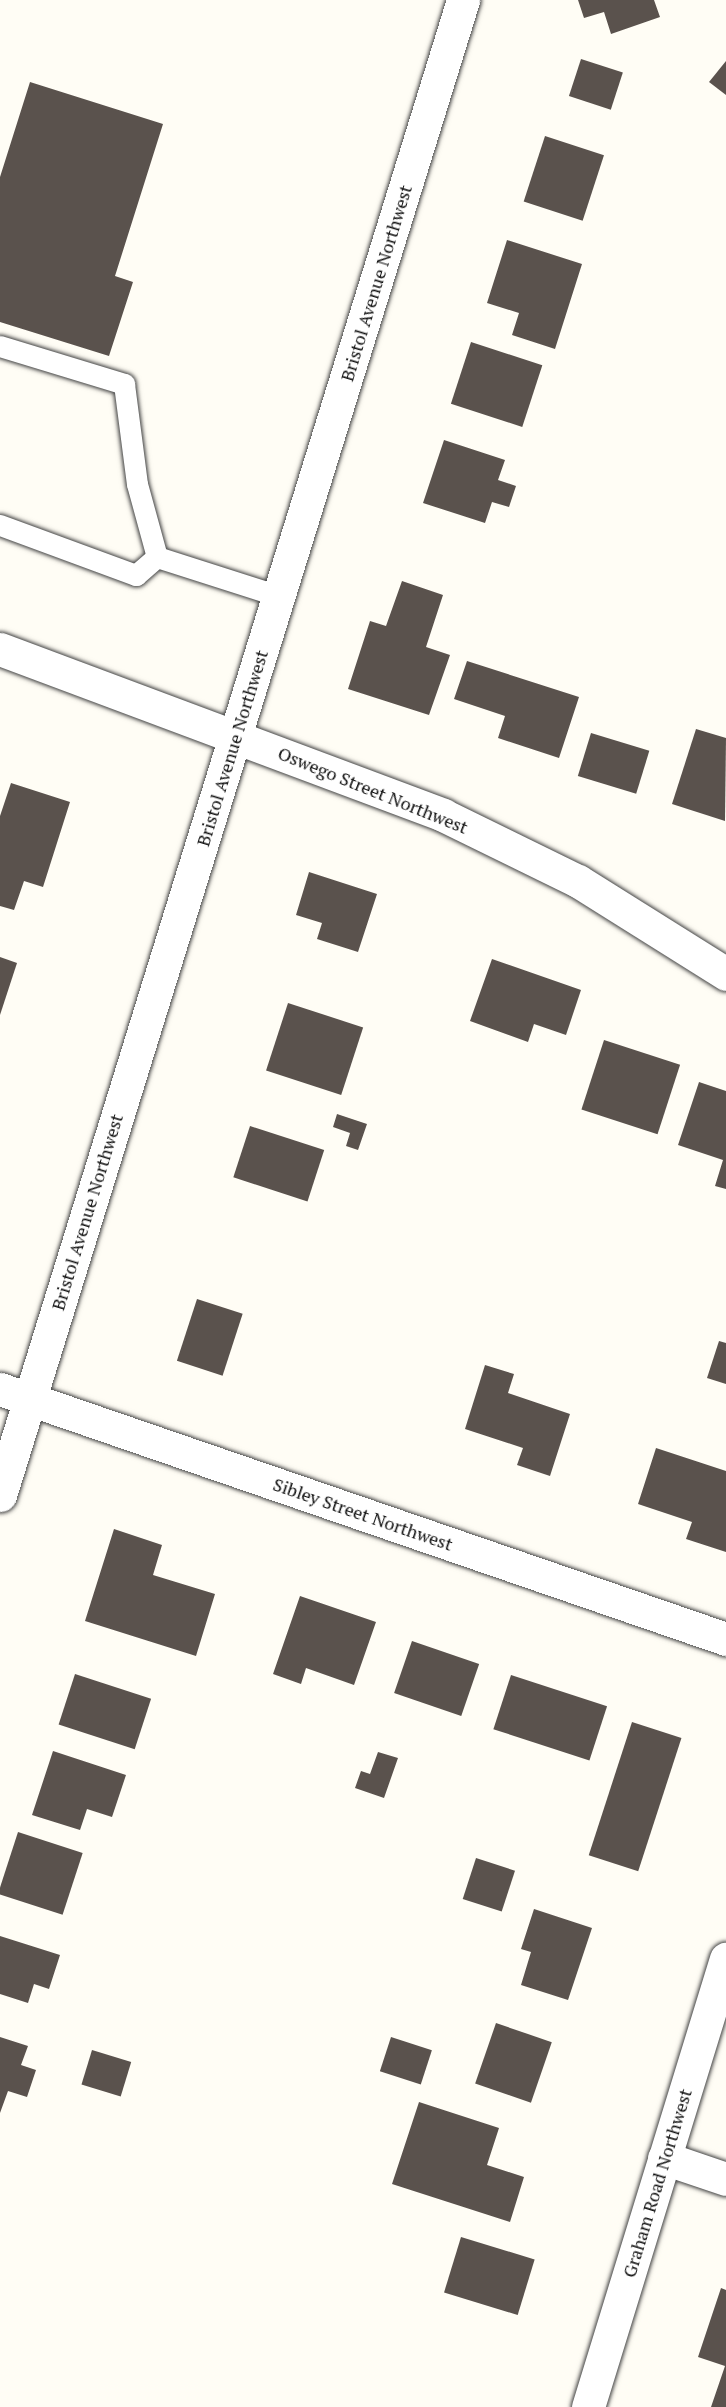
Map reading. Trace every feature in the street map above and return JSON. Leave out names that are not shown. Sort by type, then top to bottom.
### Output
[{"type":"street","name":"Bristol Avenue Northwest","points":[[0,1495],[14,1394],[237,736],[463,0]]},
{"type":"street","name":"Oswego Street Northwest","points":[[0,649],[237,736],[464,825],[578,881],[726,974]]},
{"type":"street","name":"Sibley Street Northwest","points":[[14,1394],[726,1639]]},
{"type":"street","name":"Graham Road Northwest","points":[[588,2407],[726,1959]]},
{"type":"street","points":[[664,2158],[726,2178]]},
{"type":"lane","points":[[0,346],[124,384],[137,484],[157,557]]},
{"type":"lane","points":[[0,525],[136,575],[157,557]]},
{"type":"lane","points":[[157,557],[279,597]]},
{"type":"building","points":[[578,0],[654,0],[660,17],[611,34],[604,12],[584,18]]},
{"type":"building","points":[[581,59],[623,73],[611,110],[569,96]]},
{"type":"building","points":[[726,61],[726,95],[709,82]]},
{"type":"building","points":[[30,82],[163,124],[115,276],[133,282],[109,356],[0,322],[0,177]]},
{"type":"building","points":[[545,136],[604,155],[583,221],[524,202]]},
{"type":"building","points":[[507,240],[582,264],[555,349],[512,335],[519,313],[487,303]]},
{"type":"building","points":[[471,342],[542,365],[522,427],[451,404]]},
{"type":"building","points":[[444,440],[505,460],[498,480],[516,486],[509,507],[492,502],[485,523],[423,503]]},
{"type":"building","points":[[402,581],[443,595],[426,647],[450,655],[429,715],[348,689],[370,621],[386,626]]},
{"type":"building","points":[[467,661],[579,697],[559,758],[498,738],[505,716],[454,699]]},
{"type":"building","points":[[696,729],[726,738],[725,821],[672,804]]},
{"type":"building","points":[[591,733],[649,751],[636,794],[578,776]]},
{"type":"building","points":[[11,783],[70,802],[43,887],[24,881],[14,910],[0,906],[0,816]]},
{"type":"building","points":[[309,872],[377,894],[358,952],[317,939],[322,923],[296,915]]},
{"type":"building","points":[[0,957],[17,963],[0,1015]]},
{"type":"building","points":[[492,959],[581,990],[566,1035],[534,1024],[528,1042],[470,1021]]},
{"type":"building","points":[[288,1003],[363,1027],[341,1095],[266,1071]]},
{"type":"building","points":[[604,1040],[680,1065],[658,1134],[581,1109]]},
{"type":"building","points":[[699,1082],[726,1091],[726,1189],[715,1186],[723,1160],[678,1145]]},
{"type":"building","points":[[337,1114],[367,1124],[358,1150],[346,1146],[350,1133],[333,1127]]},
{"type":"building","points":[[250,1126],[324,1150],[307,1201],[233,1177]]},
{"type":"building","points":[[197,1299],[243,1314],[223,1376],[177,1361]]},
{"type":"building","points":[[719,1341],[726,1343],[726,1384],[707,1378]]},
{"type":"building","points":[[485,1365],[514,1374],[508,1393],[570,1414],[550,1476],[517,1465],[523,1448],[465,1429]]},
{"type":"building","points":[[656,1448],[726,1471],[726,1552],[686,1539],[692,1522],[638,1504]]},
{"type":"building","points":[[114,1529],[162,1545],[153,1575],[215,1594],[196,1656],[85,1621]]},
{"type":"building","points":[[300,1596],[376,1622],[354,1685],[306,1668],[301,1684],[273,1674]]},
{"type":"building","points":[[412,1641],[479,1664],[461,1716],[394,1693]]},
{"type":"building","points":[[75,1674],[151,1699],[135,1749],[59,1724]]},
{"type":"building","points":[[511,1675],[607,1706],[589,1760],[493,1729]]},
{"type":"building","points":[[632,1722],[681,1738],[638,1871],[589,1855]]},
{"type":"building","points":[[53,1751],[126,1775],[112,1817],[87,1809],[80,1830],[32,1815]]},
{"type":"building","points":[[378,1752],[398,1758],[384,1798],[355,1788],[361,1771],[370,1774]]},
{"type":"building","points":[[18,1832],[83,1853],[63,1915],[0,1894],[0,1887]]},
{"type":"building","points":[[476,1858],[515,1871],[502,1912],[463,1899]]},
{"type":"building","points":[[534,1909],[592,1928],[568,2000],[521,1985],[531,1952],[521,1949]]},
{"type":"building","points":[[0,1936],[60,1955],[49,1989],[34,1984],[28,2003],[0,1994]]},
{"type":"building","points":[[496,2023],[552,2042],[531,2103],[475,2084]]},
{"type":"building","points":[[0,2037],[28,2046],[21,2065],[36,2070],[27,2097],[8,2091],[0,2113]]},
{"type":"building","points":[[391,2037],[432,2050],[421,2085],[380,2071]]},
{"type":"building","points":[[92,2050],[131,2062],[121,2096],[81,2084]]},
{"type":"building","points":[[419,2102],[499,2128],[487,2165],[524,2177],[510,2222],[392,2184]]},
{"type":"building","points":[[461,2237],[535,2260],[518,2315],[444,2292]]},
{"type":"building","points":[[721,2288],[726,2290],[726,2407],[711,2407],[725,2366],[698,2357]]}]
